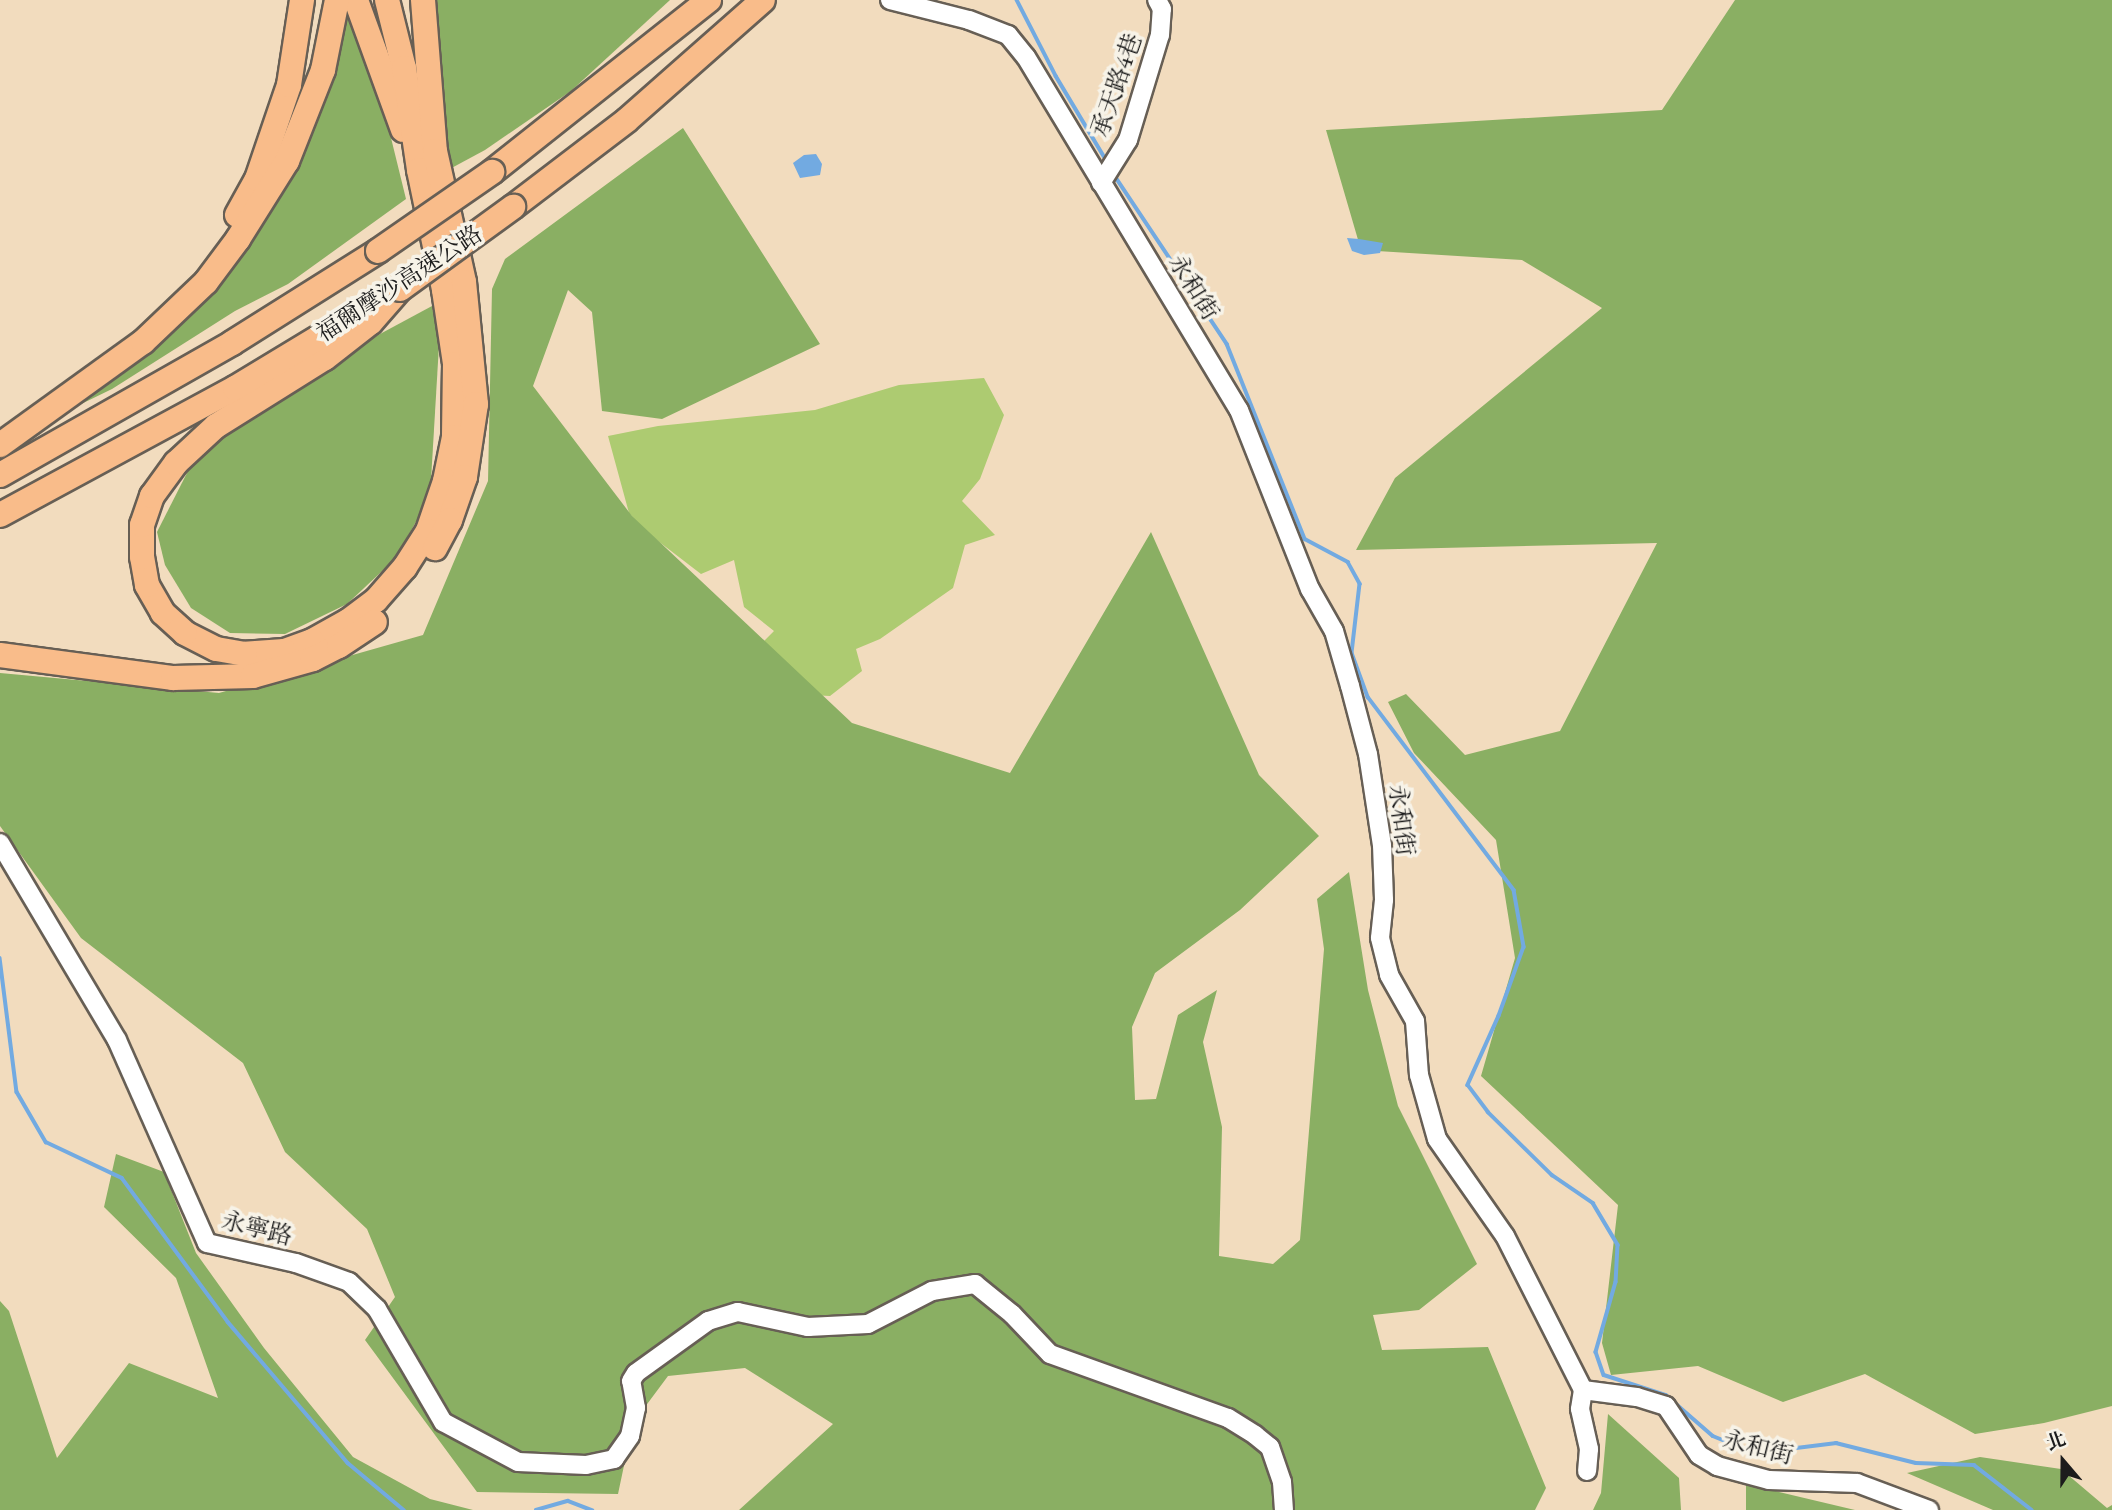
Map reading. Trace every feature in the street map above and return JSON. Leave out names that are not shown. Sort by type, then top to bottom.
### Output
[{"type":"highway","points":[[115,361],[185,289],[223,240],[257,179],[289,85],[302,0]]},
{"type":"highway","points":[[0,445],[174,316],[206,282],[238,239],[287,161],[323,70],[337,0]]},
{"type":"highway","points":[[356,0],[419,170]]},
{"type":"highway","points":[[387,0],[404,68],[419,170],[456,364],[454,437],[445,481],[428,531],[405,567],[376,600],[348,621],[312,641],[284,650],[245,654],[216,649],[185,634],[163,613],[147,585],[142,557],[142,525],[152,496],[176,463],[216,426],[325,358],[371,322],[400,289]]},
{"type":"highway","points":[[0,655],[173,678],[253,676],[313,659],[362,632],[384,615],[423,570],[450,520],[465,477],[476,404],[464,282],[397,0]]},
{"type":"highway","points":[[423,0],[435,151]]},
{"type":"highway","name":"福爾摩沙高速公路","points":[[0,475],[220,349],[377,251],[492,172],[709,0]]},
{"type":"highway","name":"福爾摩沙高速公路","points":[[0,516],[234,387],[400,289],[627,120],[763,0]]},
{"type":"street","name":"永和街","points":[[890,0],[969,20],[1008,35],[1107,173],[1239,410],[1311,589],[1334,631],[1368,754],[1382,845],[1384,900],[1380,938],[1389,975],[1415,1021],[1419,1075],[1437,1139],[1505,1236],[1583,1390],[1610,1392],[1665,1406],[1699,1455],[1717,1466],[1769,1480],[1857,1483],[1929,1510]]},
{"type":"street","name":"承天路4巷","points":[[1107,173],[1128,140],[1160,36],[1162,9],[1157,0]]},
{"type":"street","name":"永寧路","points":[[0,843],[117,1040],[207,1243],[296,1263],[349,1282],[377,1309],[443,1422],[495,1451],[518,1462],[586,1465],[614,1459],[630,1436],[636,1408],[631,1381],[636,1373],[708,1321],[738,1312],[808,1327],[868,1324],[932,1291],[975,1284],[1012,1314],[1050,1354],[1228,1418],[1255,1435],[1269,1447],[1282,1482],[1284,1510]]},
{"type":"street","points":[[1583,1390],[1580,1409],[1589,1449],[1587,1471]]},
{"type":"green space","points":[[351,0],[380,93],[406,199],[288,284],[235,311],[112,389],[75,407],[219,285]]},
{"type":"green space","points":[[431,0],[670,0],[571,91],[485,150],[446,171]]},
{"type":"green space","points":[[1735,0],[2112,0],[2112,1406],[2044,1423],[1975,1434],[1865,1374],[1783,1402],[1698,1366],[1611,1375],[1602,1343],[1618,1205],[1481,1076],[1515,958],[1496,840],[1414,753],[1388,702],[1406,694],[1465,755],[1560,731],[1657,543],[1356,550],[1395,478],[1602,308],[1522,260],[1361,250],[1326,130],[1662,110]]},
{"type":"green space","points":[[683,128],[820,344],[662,419],[602,411],[592,312],[568,290],[533,386],[632,516],[852,723],[1010,773],[1151,532],[1259,775],[1319,836],[1240,910],[1155,973],[1132,1027],[1135,1100],[1156,1099],[1178,1015],[1217,990],[1203,1042],[1222,1127],[1219,1256],[1273,1264],[1300,1240],[1324,949],[1317,899],[1349,872],[1368,990],[1398,1106],[1477,1264],[1419,1310],[1373,1315],[1382,1350],[1488,1347],[1546,1488],[1535,1510],[739,1510],[833,1424],[745,1368],[668,1376],[633,1423],[618,1494],[477,1492],[365,1340],[395,1297],[367,1229],[285,1152],[243,1063],[81,938],[0,826],[0,673],[219,693],[423,635],[488,481],[492,289],[505,259]]},
{"type":"green space","points":[[432,306],[439,345],[430,497],[395,559],[347,604],[285,634],[230,633],[191,608],[165,565],[157,532],[188,471],[220,438],[283,395],[367,341]]},
{"type":"green space","points":[[984,378],[1004,415],[980,479],[962,501],[995,535],[965,545],[953,588],[880,639],[856,649],[862,671],[830,696],[810,695],[696,709],[774,631],[744,607],[734,560],[701,574],[645,531],[629,513],[608,436],[658,426],[815,410],[899,385]]},
{"type":"green space","points":[[116,1154],[164,1172],[196,1253],[264,1348],[353,1457],[430,1499],[473,1510],[0,1510],[0,1301],[9,1311],[57,1458],[129,1363],[218,1398],[176,1278],[104,1207]]},
{"type":"green space","points":[[1608,1414],[1679,1478],[1681,1510],[1593,1510],[1601,1493]]},
{"type":"green space","points":[[1980,1457],[2061,1469],[2107,1508],[2112,1505],[2112,1510],[1993,1510],[1907,1473]]},
{"type":"green space","points":[[1746,1484],[1855,1510],[1746,1510]]},
{"type":"water","points":[[816,154],[822,164],[820,175],[800,178],[793,163],[804,155]]},
{"type":"water","points":[[1347,238],[1383,243],[1380,253],[1364,255],[1352,251]]},
{"type":"waterway","points":[[1017,0],[1056,76],[1108,163]]},
{"type":"waterway","points":[[1113,173],[1227,344],[1305,539],[1348,562],[1360,584],[1352,653],[1368,697],[1514,890],[1524,947],[1499,1016],[1468,1085],[1488,1112],[1552,1175],[1593,1203],[1618,1245],[1616,1282],[1596,1352],[1604,1375],[1666,1395],[1713,1436],[1755,1453],[1836,1443],[1916,1463],[1974,1465],[2032,1510]]},
{"type":"waterway","points":[[0,958],[17,1092],[46,1142],[122,1178],[228,1322],[348,1463],[404,1510]]},
{"type":"waterway","points":[[536,1510],[568,1501],[592,1510]]}]
